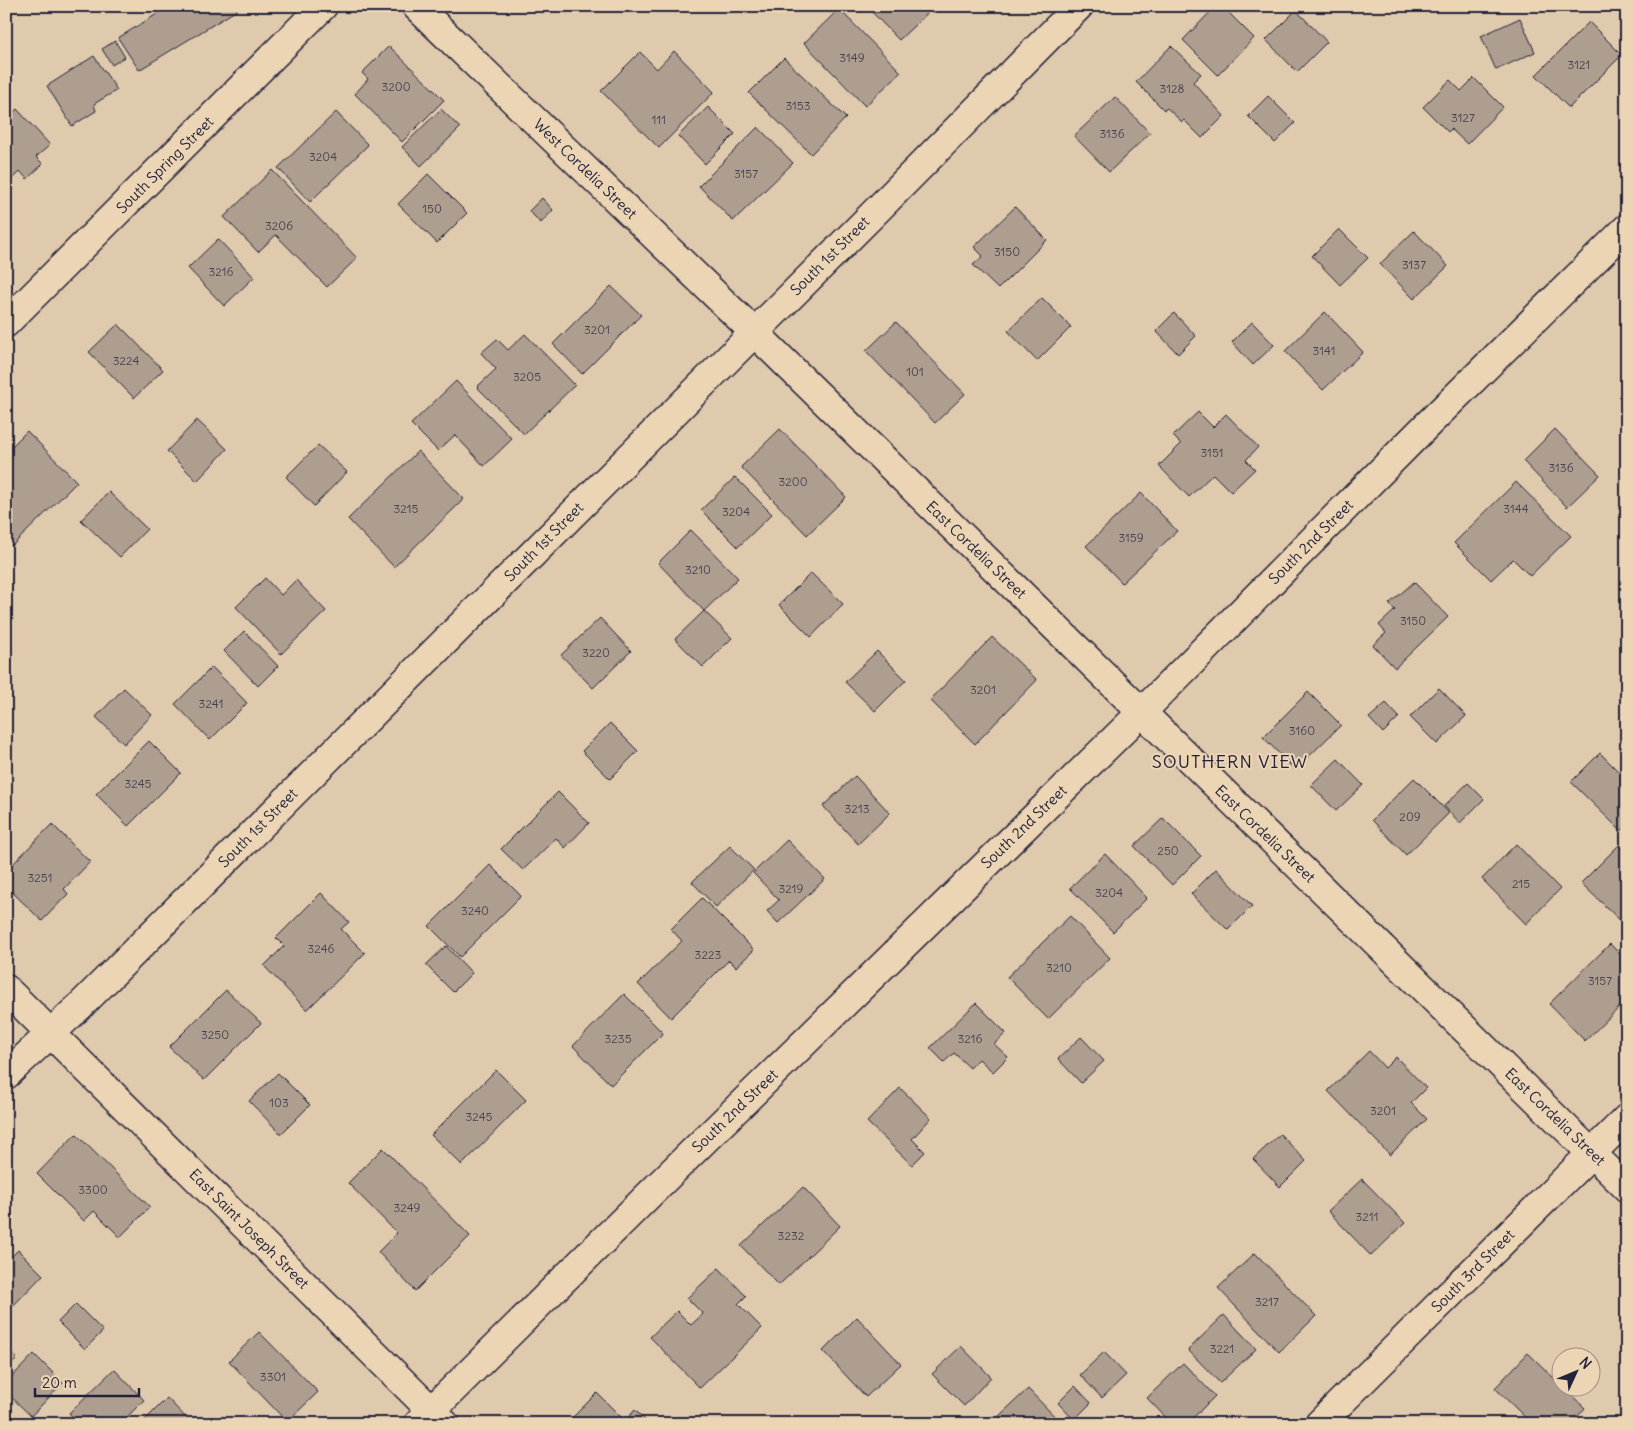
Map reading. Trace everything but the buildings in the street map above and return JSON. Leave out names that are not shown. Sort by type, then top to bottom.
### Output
[{"type":"street","name":"South Spring Street","points":[[6,323],[323,6]]},
{"type":"street","name":"West Cordelia Street","points":[[416,6],[754,332]]},
{"type":"street","name":"South 1st Street","points":[[6,1075],[51,1034],[1079,6]]},
{"type":"street","name":"South 2nd Street","points":[[432,1420],[668,1176],[1142,712],[1428,424],[1627,228]]},
{"type":"street","name":"East Cordelia Street","points":[[754,332],[1627,1188]]},
{"type":"street","name":"East Saint Joseph Street","points":[[6,989],[432,1420]]},
{"type":"street","name":"South 3rd Street","points":[[1319,1424],[1627,1118]]},
{"type":"district","name":"SOUTHERN VIEW","points":[[1230,762]]}]
